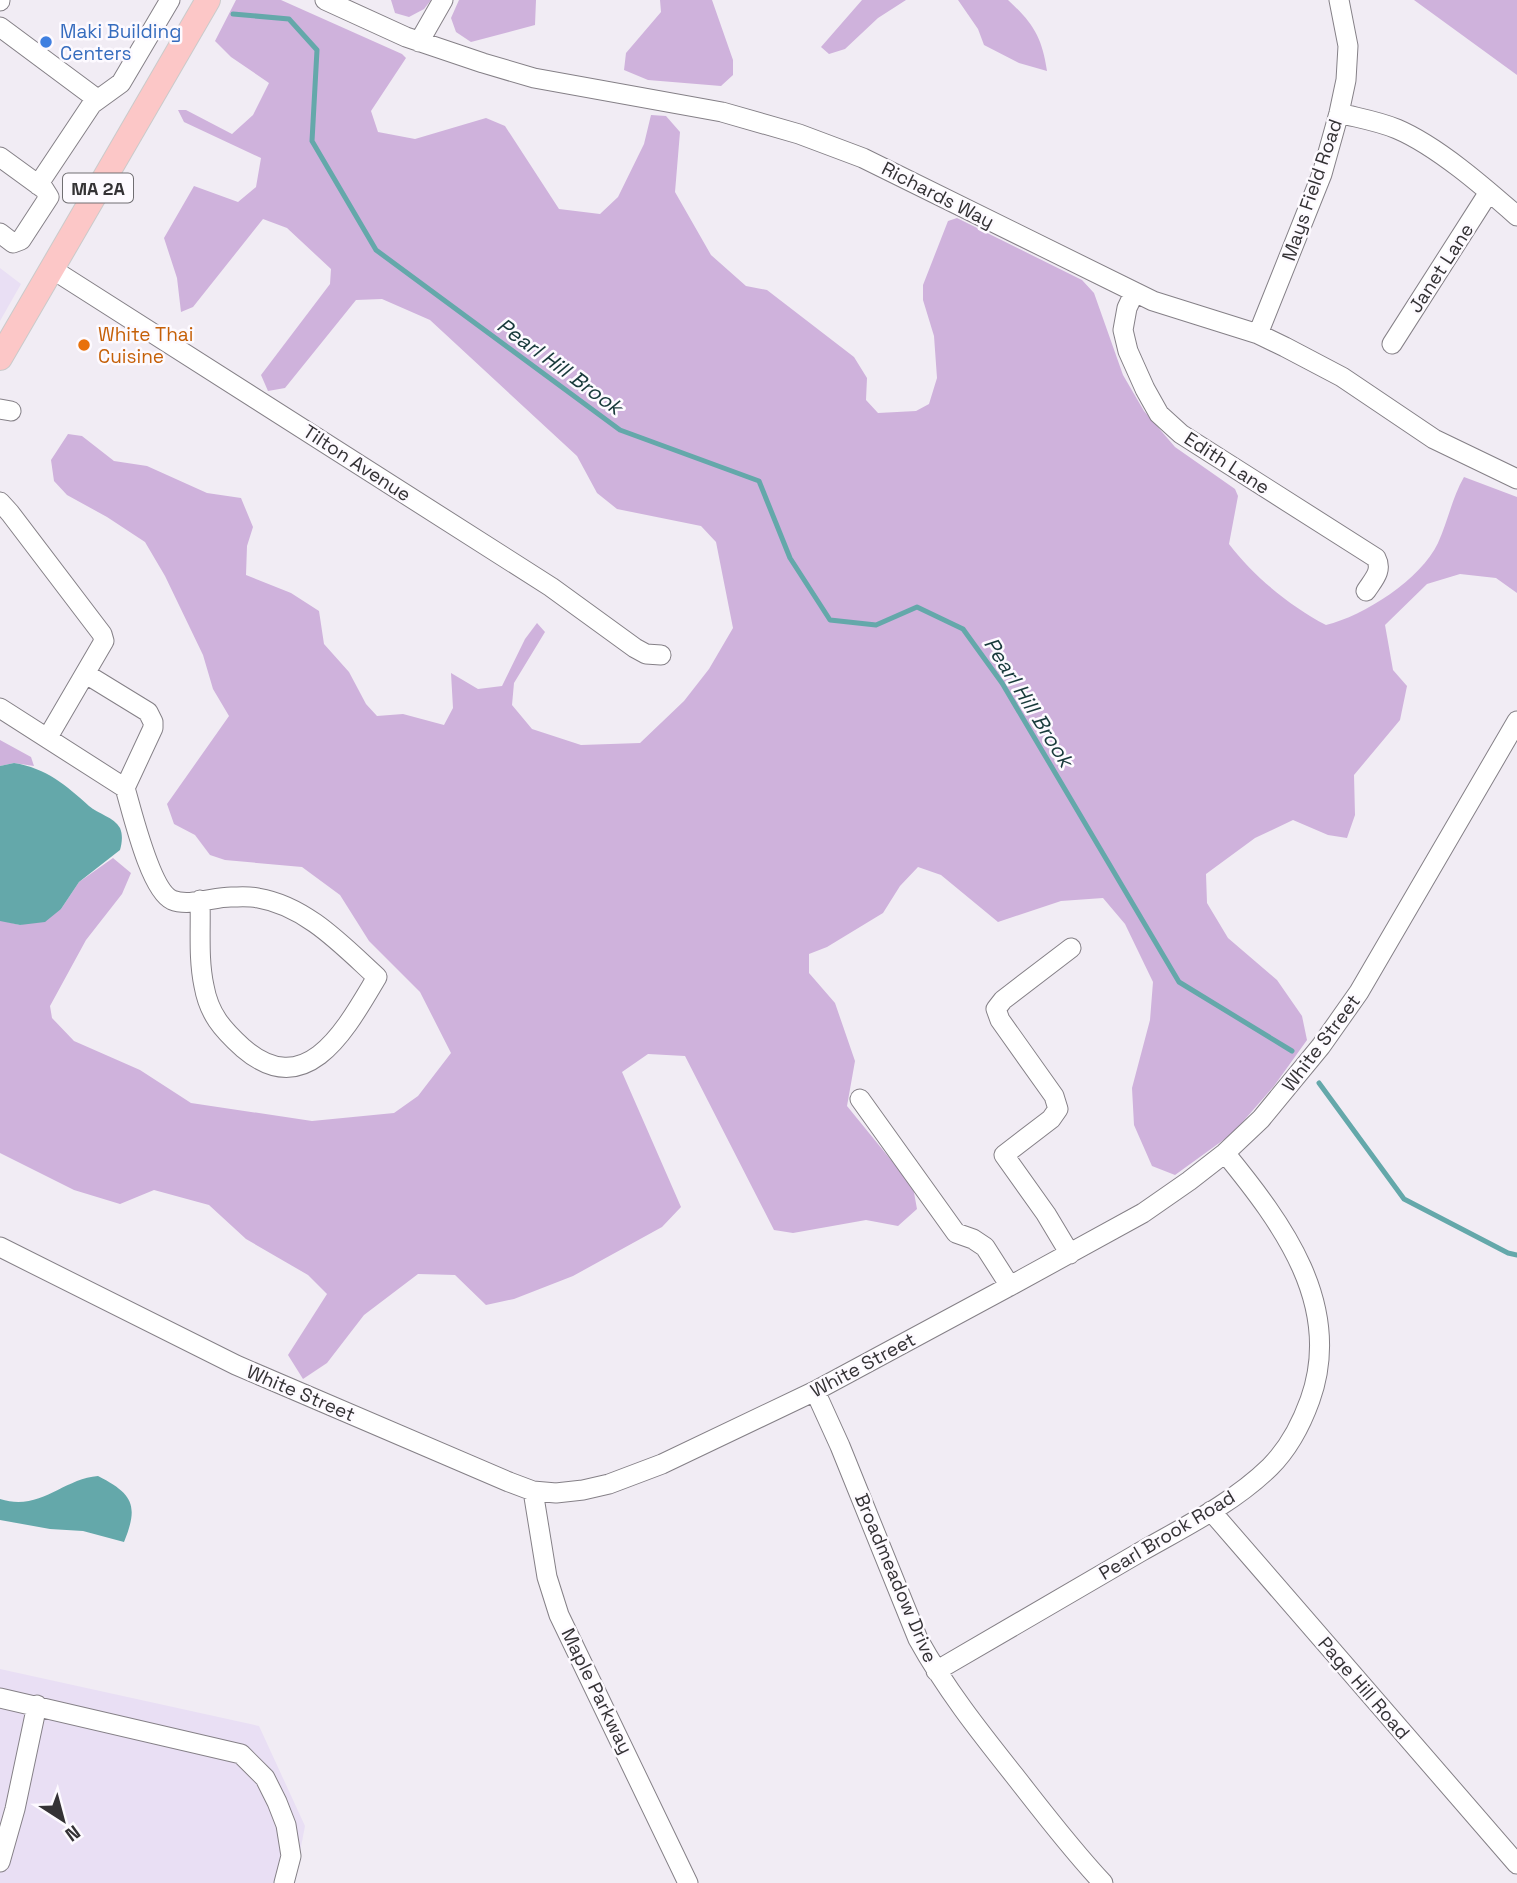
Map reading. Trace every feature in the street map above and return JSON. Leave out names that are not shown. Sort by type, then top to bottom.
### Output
[{"type":"main road","name":"MA 2A","points":[[0,358],[52,269],[95,206],[203,9]]},
{"type":"street","points":[[38,185],[97,99],[121,83],[170,0]]},
{"type":"street","name":"Richards Way","points":[[325,0],[419,41],[534,78],[722,111],[799,134],[896,172],[1134,293],[1176,310],[1258,334],[1342,377],[1419,430],[1455,451],[1517,479]]},
{"type":"street","points":[[419,41],[443,0]]},
{"type":"street","name":"Mays Field Road","points":[[1258,334],[1322,174],[1339,113],[1346,80],[1348,46],[1339,0]]},
{"type":"street","points":[[0,27],[97,99]]},
{"type":"street","points":[[1339,113],[1397,129],[1428,147],[1517,216]]},
{"type":"street","points":[[0,157],[38,185],[49,197],[21,240],[13,243],[0,233]]},
{"type":"street","name":"Janet Lane","points":[[1392,344],[1489,192]]},
{"type":"street","name":"Tilton Avenue","points":[[52,269],[551,587],[635,648],[646,654],[661,655]]},
{"type":"street","name":"Edith Lane","points":[[1134,293],[1127,309],[1124,336],[1131,360],[1159,414],[1181,434],[1376,558],[1379,571],[1366,591]]},
{"type":"street","points":[[0,502],[102,634],[104,641],[48,737]]},
{"type":"street","points":[[86,674],[148,712],[153,722],[153,728],[125,788]]},
{"type":"street","points":[[0,708],[125,788],[150,871],[171,900],[257,898],[289,907],[317,924],[377,976],[336,1041],[320,1056],[297,1066],[275,1066],[250,1054],[223,1030],[211,1010],[204,987],[200,900]]},
{"type":"street","name":"White Street","points":[[0,1247],[236,1365],[533,1491],[556,1493],[609,1484],[662,1464],[815,1391],[1070,1254],[1143,1213],[1225,1153],[1261,1119],[1292,1084],[1359,992],[1517,721]]},
{"type":"street","points":[[1070,1254],[1046,1214],[1004,1155],[1051,1119],[1058,1109],[1054,1096],[1000,1020],[996,1009],[1003,1000],[1071,948]]},
{"type":"street","points":[[860,1099],[956,1233],[974,1239],[985,1247],[1010,1286]]},
{"type":"street","name":"Pearl Brook Road","points":[[936,1671],[1211,1511],[1261,1474],[1288,1447],[1303,1420],[1320,1365],[1320,1328],[1313,1294],[1282,1230],[1257,1192],[1225,1153]]},
{"type":"street","name":"Broadmeadow Drive","points":[[815,1391],[918,1639],[936,1671],[965,1713],[1103,1883]]},
{"type":"street","name":"Maple Parkway","points":[[533,1491],[547,1577],[559,1615],[688,1883]]},
{"type":"street","name":"Page Hill Road","points":[[1211,1511],[1517,1864]]},
{"type":"street","points":[[0,1698],[241,1754],[265,1778],[286,1825],[290,1856],[285,1883]]},
{"type":"street","points":[[0,1862],[15,1809],[37,1705]]},
{"type":"shaded area","points":[[236,0],[281,0],[402,54],[406,58],[371,111],[378,132],[415,139],[486,118],[505,126],[559,209],[600,214],[618,197],[644,144],[651,115],[666,116],[680,132],[675,192],[711,255],[746,286],[767,290],[854,357],[867,378],[866,400],[878,413],[916,411],[929,404],[937,378],[934,336],[923,300],[923,285],[948,221],[957,218],[1082,280],[1094,293],[1123,375],[1144,411],[1175,447],[1235,489],[1238,496],[1229,544],[1273,590],[1326,625],[1374,605],[1419,570],[1438,543],[1464,477],[1517,497],[1517,593],[1496,578],[1460,574],[1427,584],[1385,625],[1393,670],[1407,686],[1400,720],[1354,775],[1355,815],[1347,838],[1328,835],[1293,820],[1255,838],[1206,874],[1207,903],[1228,938],[1277,980],[1302,1016],[1307,1040],[1274,1086],[1233,1133],[1175,1175],[1152,1166],[1134,1125],[1132,1088],[1150,1020],[1153,982],[1125,924],[1103,898],[1061,901],[998,922],[941,875],[918,867],[900,886],[883,913],[827,947],[809,954],[809,973],[835,1003],[855,1061],[847,1106],[913,1187],[917,1209],[898,1226],[866,1220],[793,1233],[774,1230],[685,1056],[648,1054],[622,1072],[681,1207],[662,1227],[573,1276],[514,1299],[486,1305],[455,1275],[418,1274],[364,1315],[327,1363],[303,1379],[288,1355],[327,1294],[308,1275],[246,1239],[209,1205],[154,1190],[120,1204],[74,1190],[0,1153],[0,920],[20,925],[61,909],[79,882],[113,858],[131,873],[122,894],[86,940],[50,1006],[52,1018],[74,1041],[140,1070],[191,1103],[312,1121],[394,1113],[418,1096],[451,1053],[420,992],[369,941],[340,895],[302,867],[225,860],[210,855],[195,835],[174,824],[167,804],[229,716],[213,689],[203,655],[165,576],[145,542],[67,495],[54,481],[51,460],[68,434],[82,436],[114,461],[147,466],[207,493],[241,498],[253,527],[247,546],[246,575],[291,593],[319,611],[324,644],[349,672],[366,704],[377,716],[403,714],[444,725],[453,708],[451,673],[478,689],[502,686],[525,639],[537,623],[545,632],[514,683],[512,705],[532,729],[581,745],[640,743],[684,701],[709,669],[733,628],[716,542],[701,526],[617,509],[597,493],[577,456],[430,320],[382,299],[356,300],[285,388],[268,391],[261,375],[330,284],[331,269],[287,228],[263,219],[193,307],[181,312],[177,278],[164,238],[194,186],[238,202],[256,187],[261,158],[184,122],[178,110],[186,110],[232,134],[253,115],[269,83],[231,57],[215,41]]},
{"type":"shaded area","points":[[391,0],[431,0],[424,9],[409,17],[395,13]]},
{"type":"shaded area","points":[[459,0],[536,0],[535,25],[471,42],[456,32],[451,18]]},
{"type":"shaded area","points":[[660,0],[712,0],[733,60],[733,75],[721,86],[648,80],[624,70],[626,53],[661,12]]},
{"type":"shaded area","points":[[862,0],[906,0],[878,18],[845,49],[829,54],[821,47]]},
{"type":"shaded area","points":[[958,0],[1008,0],[1035,31],[1047,71],[1019,63],[984,45],[978,29]]},
{"type":"shaded area","points":[[1414,0],[1517,0],[1517,75]]},
{"type":"shaded area","points":[[0,268],[21,284],[0,321]]},
{"type":"shaded area","points":[[0,740],[31,757],[34,766],[14,763],[0,766]]},
{"type":"shaded area","points":[[0,1669],[259,1726],[305,1826],[294,1883],[0,1883]]},
{"type":"water","points":[[14,763],[55,778],[93,809],[114,821],[122,836],[120,850],[79,882],[61,909],[45,922],[20,925],[0,921],[0,766]]},
{"type":"water","points":[[98,1476],[119,1489],[130,1502],[131,1519],[124,1542],[83,1531],[50,1529],[0,1520],[0,1499],[27,1501],[85,1478]]},
{"type":"waterway","name":"Pearl Hill Brook","points":[[233,14],[289,19],[317,50],[312,141],[376,250],[620,430],[759,481],[790,558],[830,620],[876,625],[917,607],[963,629],[1002,683],[1179,982],[1292,1051]]},
{"type":"waterway","name":"Pearl Hill Brook","points":[[1319,1083],[1404,1199],[1508,1253],[1517,1255]]},
{"type":"place","name":"Maki Building Centers","points":[[46,42]]},
{"type":"place","name":"White Thai Cuisine","points":[[84,345]]}]
